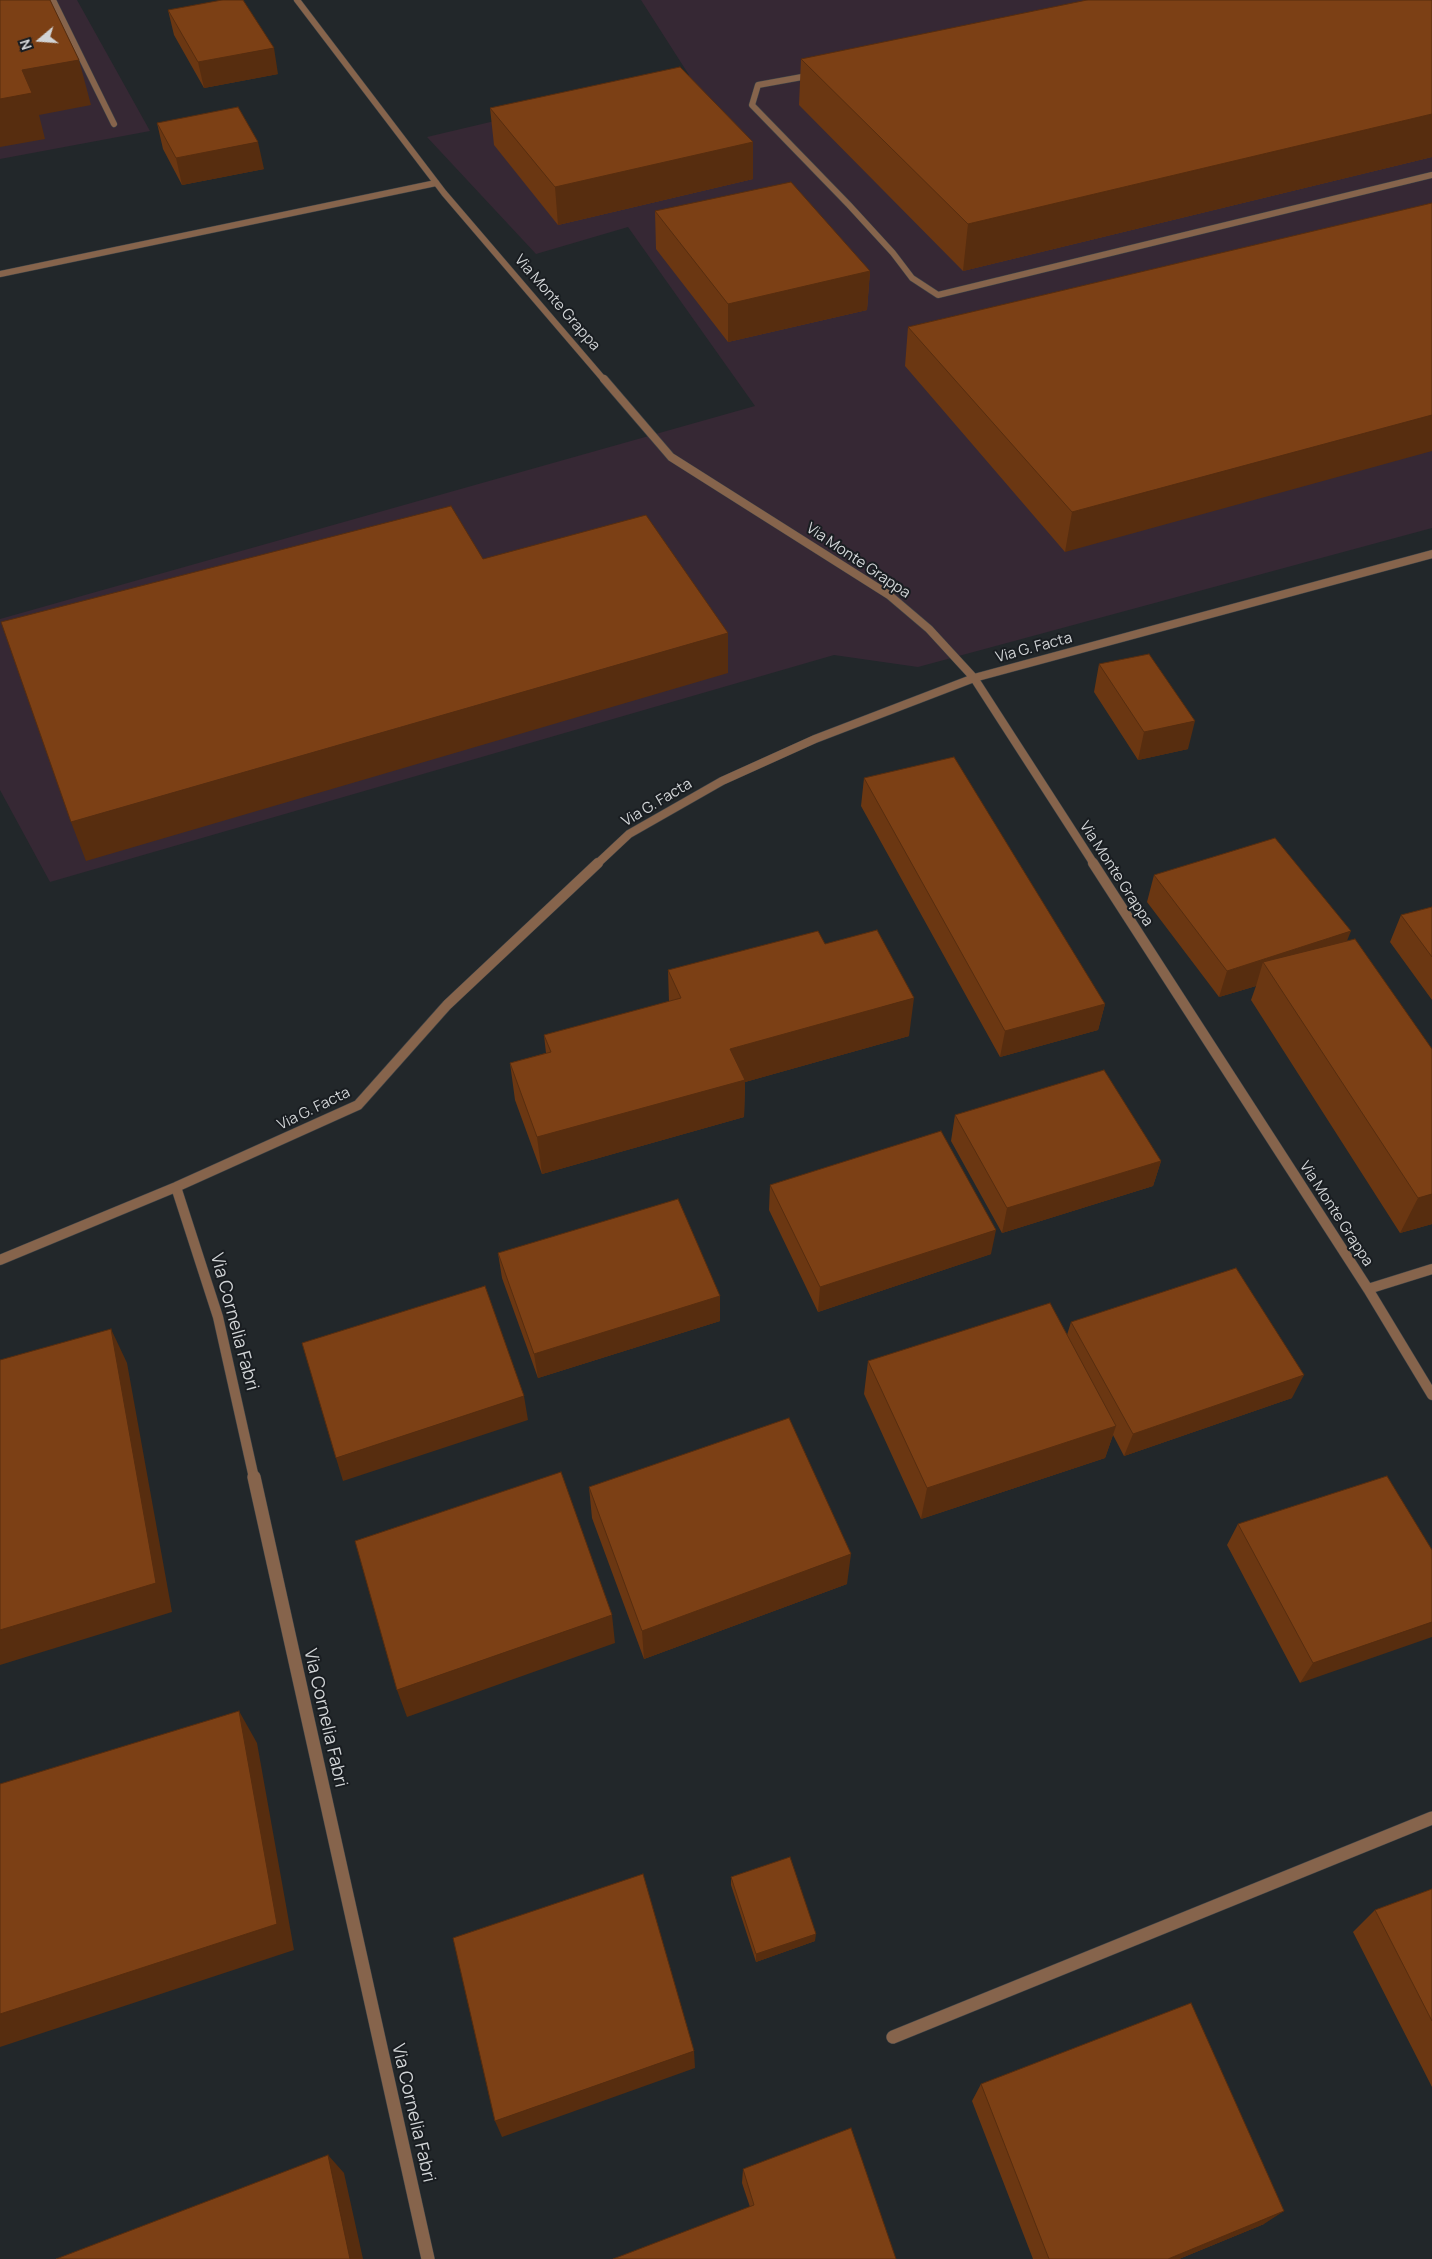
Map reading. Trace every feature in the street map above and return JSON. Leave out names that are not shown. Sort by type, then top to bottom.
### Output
[{"type":"street","points":[[53,0],[114,124]]},
{"type":"street","name":"Via Monte Grappa","points":[[297,0],[436,183],[671,457],[889,595],[929,629],[974,678],[1368,1289],[1432,1395]]},
{"type":"street","points":[[816,74],[758,85],[752,104],[849,205],[912,278],[938,294],[1432,175]]},
{"type":"street","points":[[0,274],[436,183]]},
{"type":"street","name":"Via G. Facta","points":[[0,1260],[176,1187],[358,1105],[447,1005],[629,834],[722,781],[815,739],[974,678],[1432,554]]},
{"type":"street","name":"Via Cornelia Fabri","points":[[176,1187],[218,1316],[428,2259]]},
{"type":"street","points":[[1368,1289],[1432,1269]]},
{"type":"street","points":[[894,2037],[1432,1818]]},
{"type":"shaded area","points":[[0,0],[77,0],[150,131],[0,159]]},
{"type":"shaded area","points":[[641,0],[1432,0],[1432,528],[918,667],[834,655],[50,882],[0,790],[0,619],[755,406],[628,227],[536,254],[427,137],[689,75]]},
{"type":"building","points":[[0,0],[50,0],[79,60],[22,70],[32,93],[0,99]]},
{"type":"building","points":[[222,0],[243,0],[274,48],[198,62],[168,10]]},
{"type":"building","points":[[1087,0],[1432,0],[1432,114],[968,224],[801,59]]},
{"type":"building","points":[[680,67],[753,142],[555,187],[490,108]]},
{"type":"building","points":[[238,107],[258,142],[176,158],[157,123]]},
{"type":"building","points":[[791,182],[870,271],[728,304],[655,211]]},
{"type":"building","points":[[1432,203],[1432,415],[1072,512],[908,327]]},
{"type":"building","points":[[451,506],[483,559],[646,515],[728,633],[71,822],[1,622]]},
{"type":"building","points":[[1149,654],[1195,721],[1144,732],[1099,664]]},
{"type":"building","points":[[954,757],[1105,1004],[1005,1031],[864,778]]},
{"type":"building","points":[[1275,838],[1351,931],[1227,971],[1154,875]]},
{"type":"building","points":[[1432,907],[1432,957],[1401,915]]},
{"type":"building","points":[[877,930],[914,998],[730,1049],[745,1080],[537,1137],[510,1063],[551,1052],[544,1035],[681,998],[668,970],[818,931],[825,944]]},
{"type":"building","points":[[1355,939],[1432,1049],[1432,1194],[1418,1198],[1263,962]]},
{"type":"building","points":[[1104,1070],[1161,1161],[1007,1208],[955,1115]]},
{"type":"building","points":[[941,1131],[996,1230],[820,1287],[770,1185]]},
{"type":"building","points":[[678,1199],[720,1296],[534,1354],[498,1253]]},
{"type":"building","points":[[1236,1268],[1304,1375],[1133,1434],[1071,1322]]},
{"type":"building","points":[[485,1286],[524,1396],[336,1458],[302,1343]]},
{"type":"building","points":[[1050,1303],[1116,1426],[927,1488],[868,1361]]},
{"type":"building","points":[[111,1329],[156,1583],[0,1630],[0,1360]]},
{"type":"building","points":[[789,1418],[851,1554],[642,1631],[589,1487]]},
{"type":"building","points":[[561,1472],[612,1615],[397,1690],[355,1541]]},
{"type":"building","points":[[1387,1476],[1432,1550],[1432,1622],[1313,1663],[1238,1524]]},
{"type":"building","points":[[239,1711],[277,1924],[0,2014],[0,1784]]},
{"type":"building","points":[[790,1857],[816,1934],[756,1954],[731,1877]]},
{"type":"building","points":[[643,1874],[694,2051],[495,2121],[453,1938]]},
{"type":"building","points":[[1432,1889],[1432,2021],[1375,1910]]},
{"type":"building","points":[[1191,2003],[1284,2211],[1168,2259],[1049,2259],[981,2084]]},
{"type":"building","points":[[851,2128],[896,2259],[613,2259],[754,2205],[743,2169]]},
{"type":"building","points":[[328,2155],[350,2259],[56,2259]]}]
